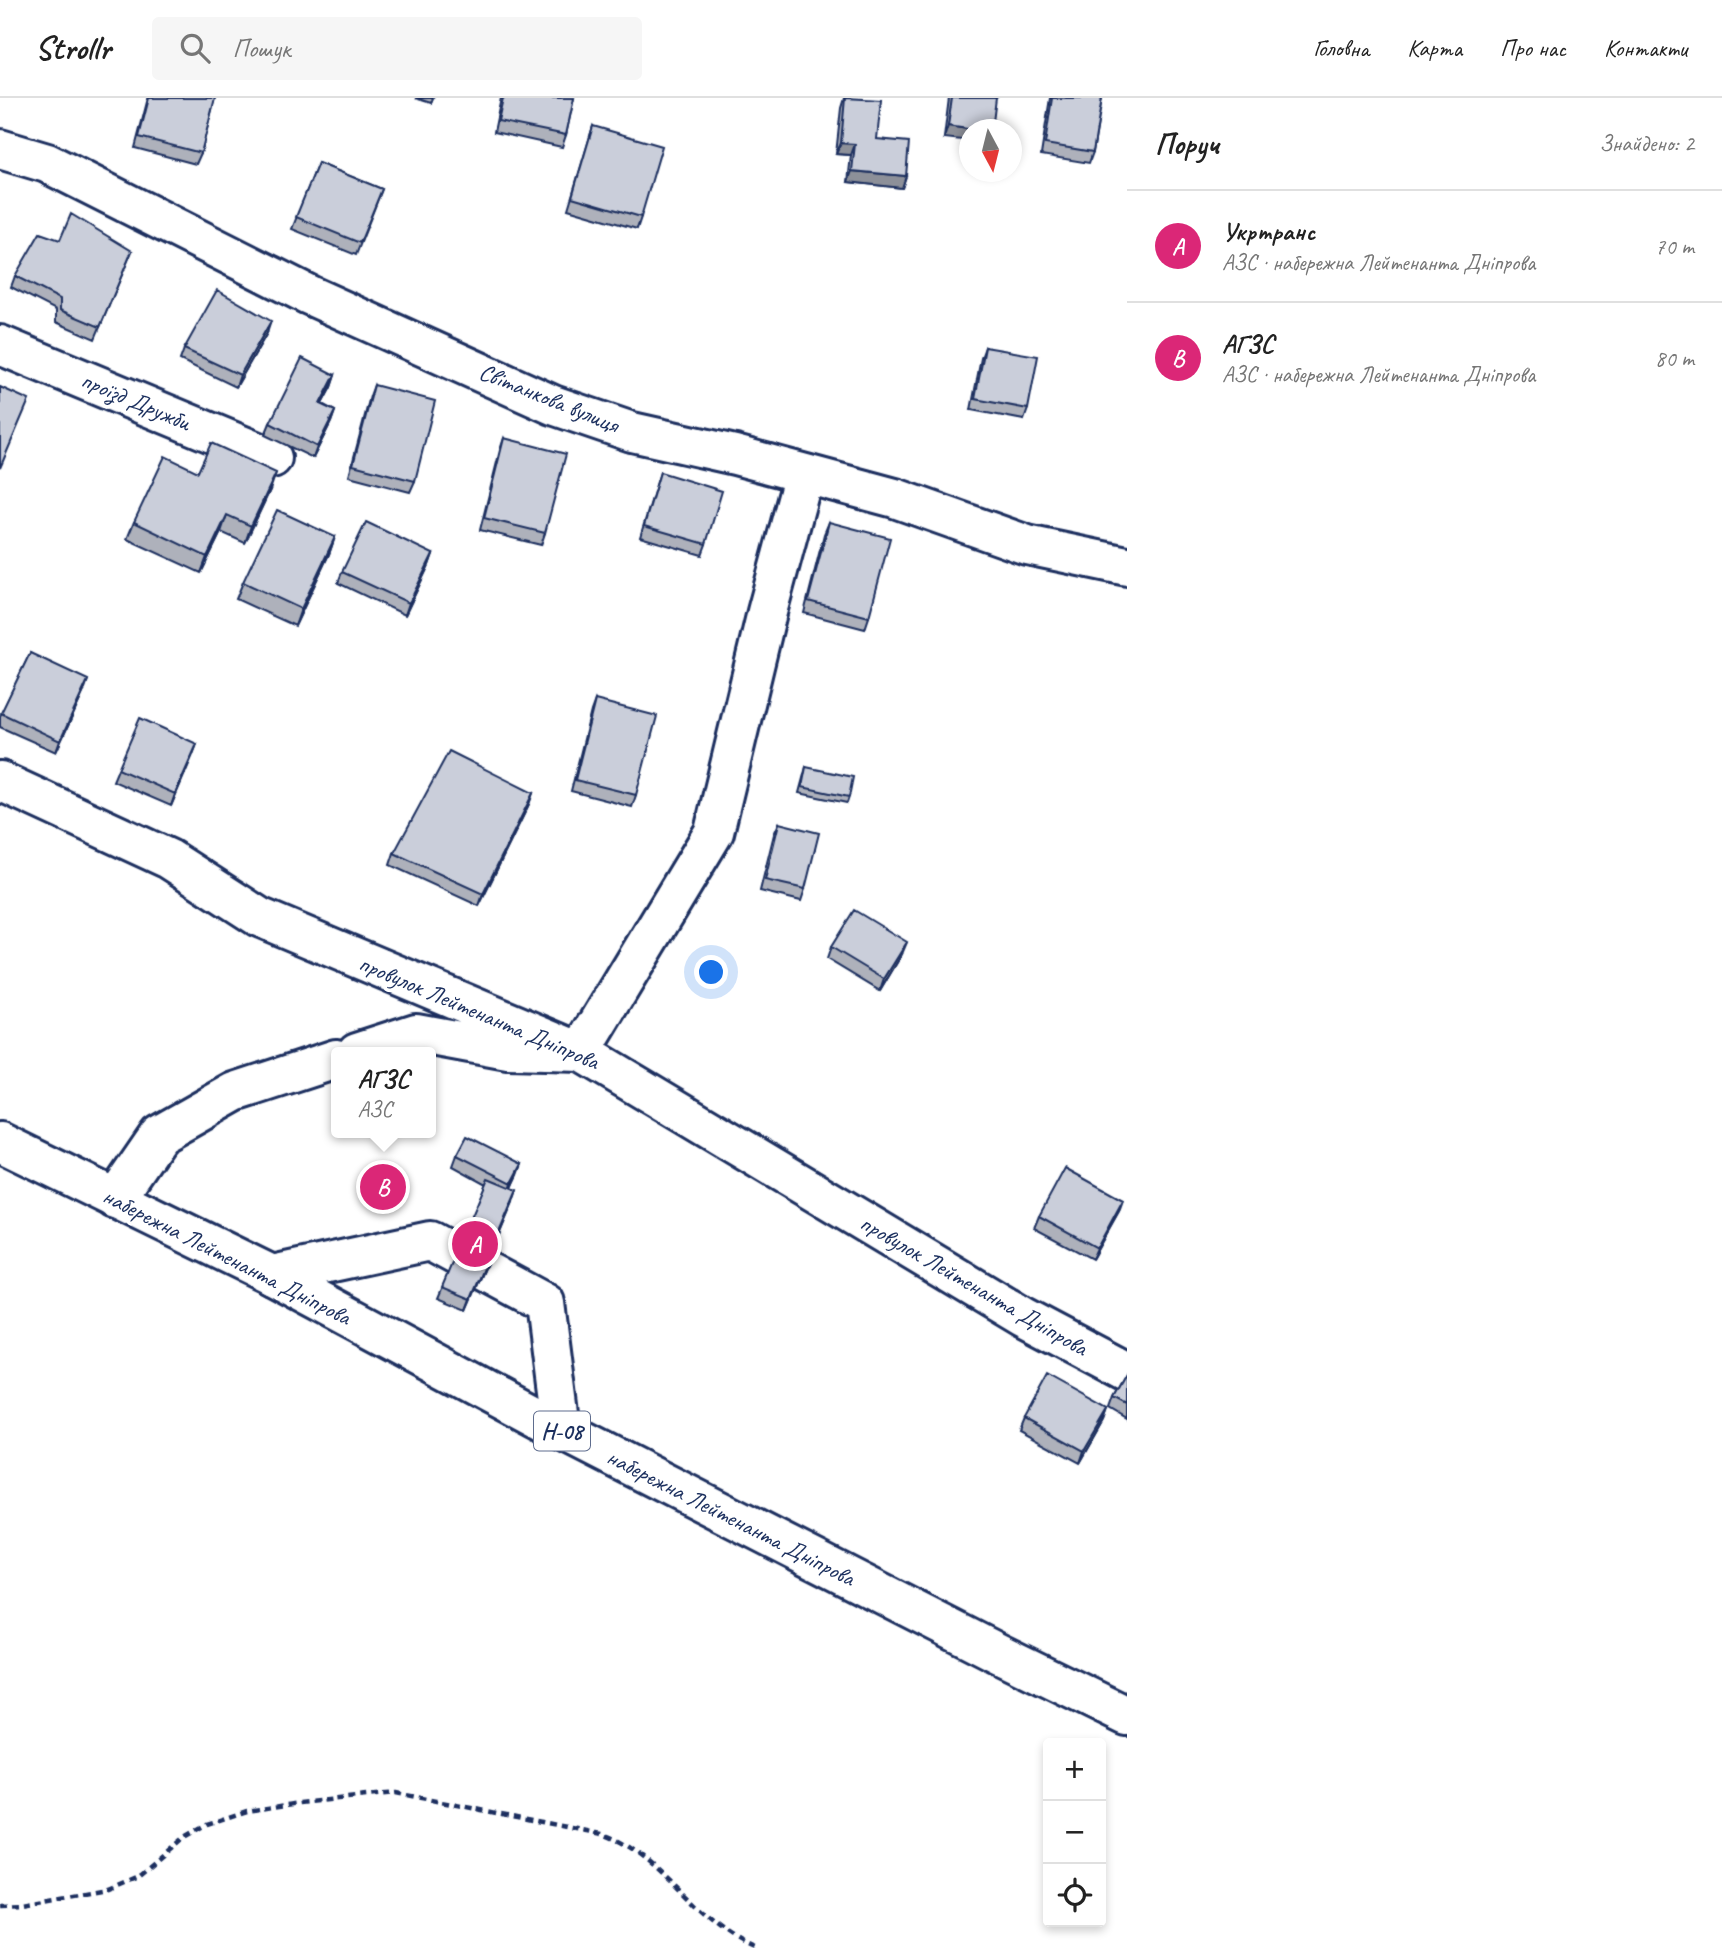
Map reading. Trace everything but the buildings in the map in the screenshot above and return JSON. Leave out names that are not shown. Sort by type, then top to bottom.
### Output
[{"type":"street","name":"Світанкова вулиця","points":[[0,149],[47,163],[309,295],[553,405],[632,432],[735,455],[895,498],[1027,545],[1127,566]]},
{"type":"street","name":"проїзд Дружби","points":[[0,345],[272,458]]},
{"type":"street","points":[[373,1047],[416,1033],[508,1050],[581,1052],[714,832],[767,612],[804,474]]},
{"type":"street","name":"провулок Лейтенанта Дніпрова","points":[[0,782],[169,859],[259,917],[581,1052],[1023,1317],[1127,1372]]},
{"type":"street","points":[[115,1199],[159,1135],[235,1092],[331,1061]]},
{"type":"street","name":"набережна Лейтенанта Дніпрова","points":[[0,1142],[272,1275],[561,1430],[1127,1716]]},
{"type":"street","points":[[272,1275],[430,1241],[545,1303],[561,1430]]},
{"type":"path","points":[[0,1905],[22,1904],[108,1889],[138,1876],[184,1837],[207,1824],[247,1811],[396,1793],[621,1840],[708,1917],[740,1942],[755,1948]]},
{"type":"place","name":"АГЗС","points":[[383,1187]]},
{"type":"place","name":"Укртранс","points":[[475,1244]]}]
